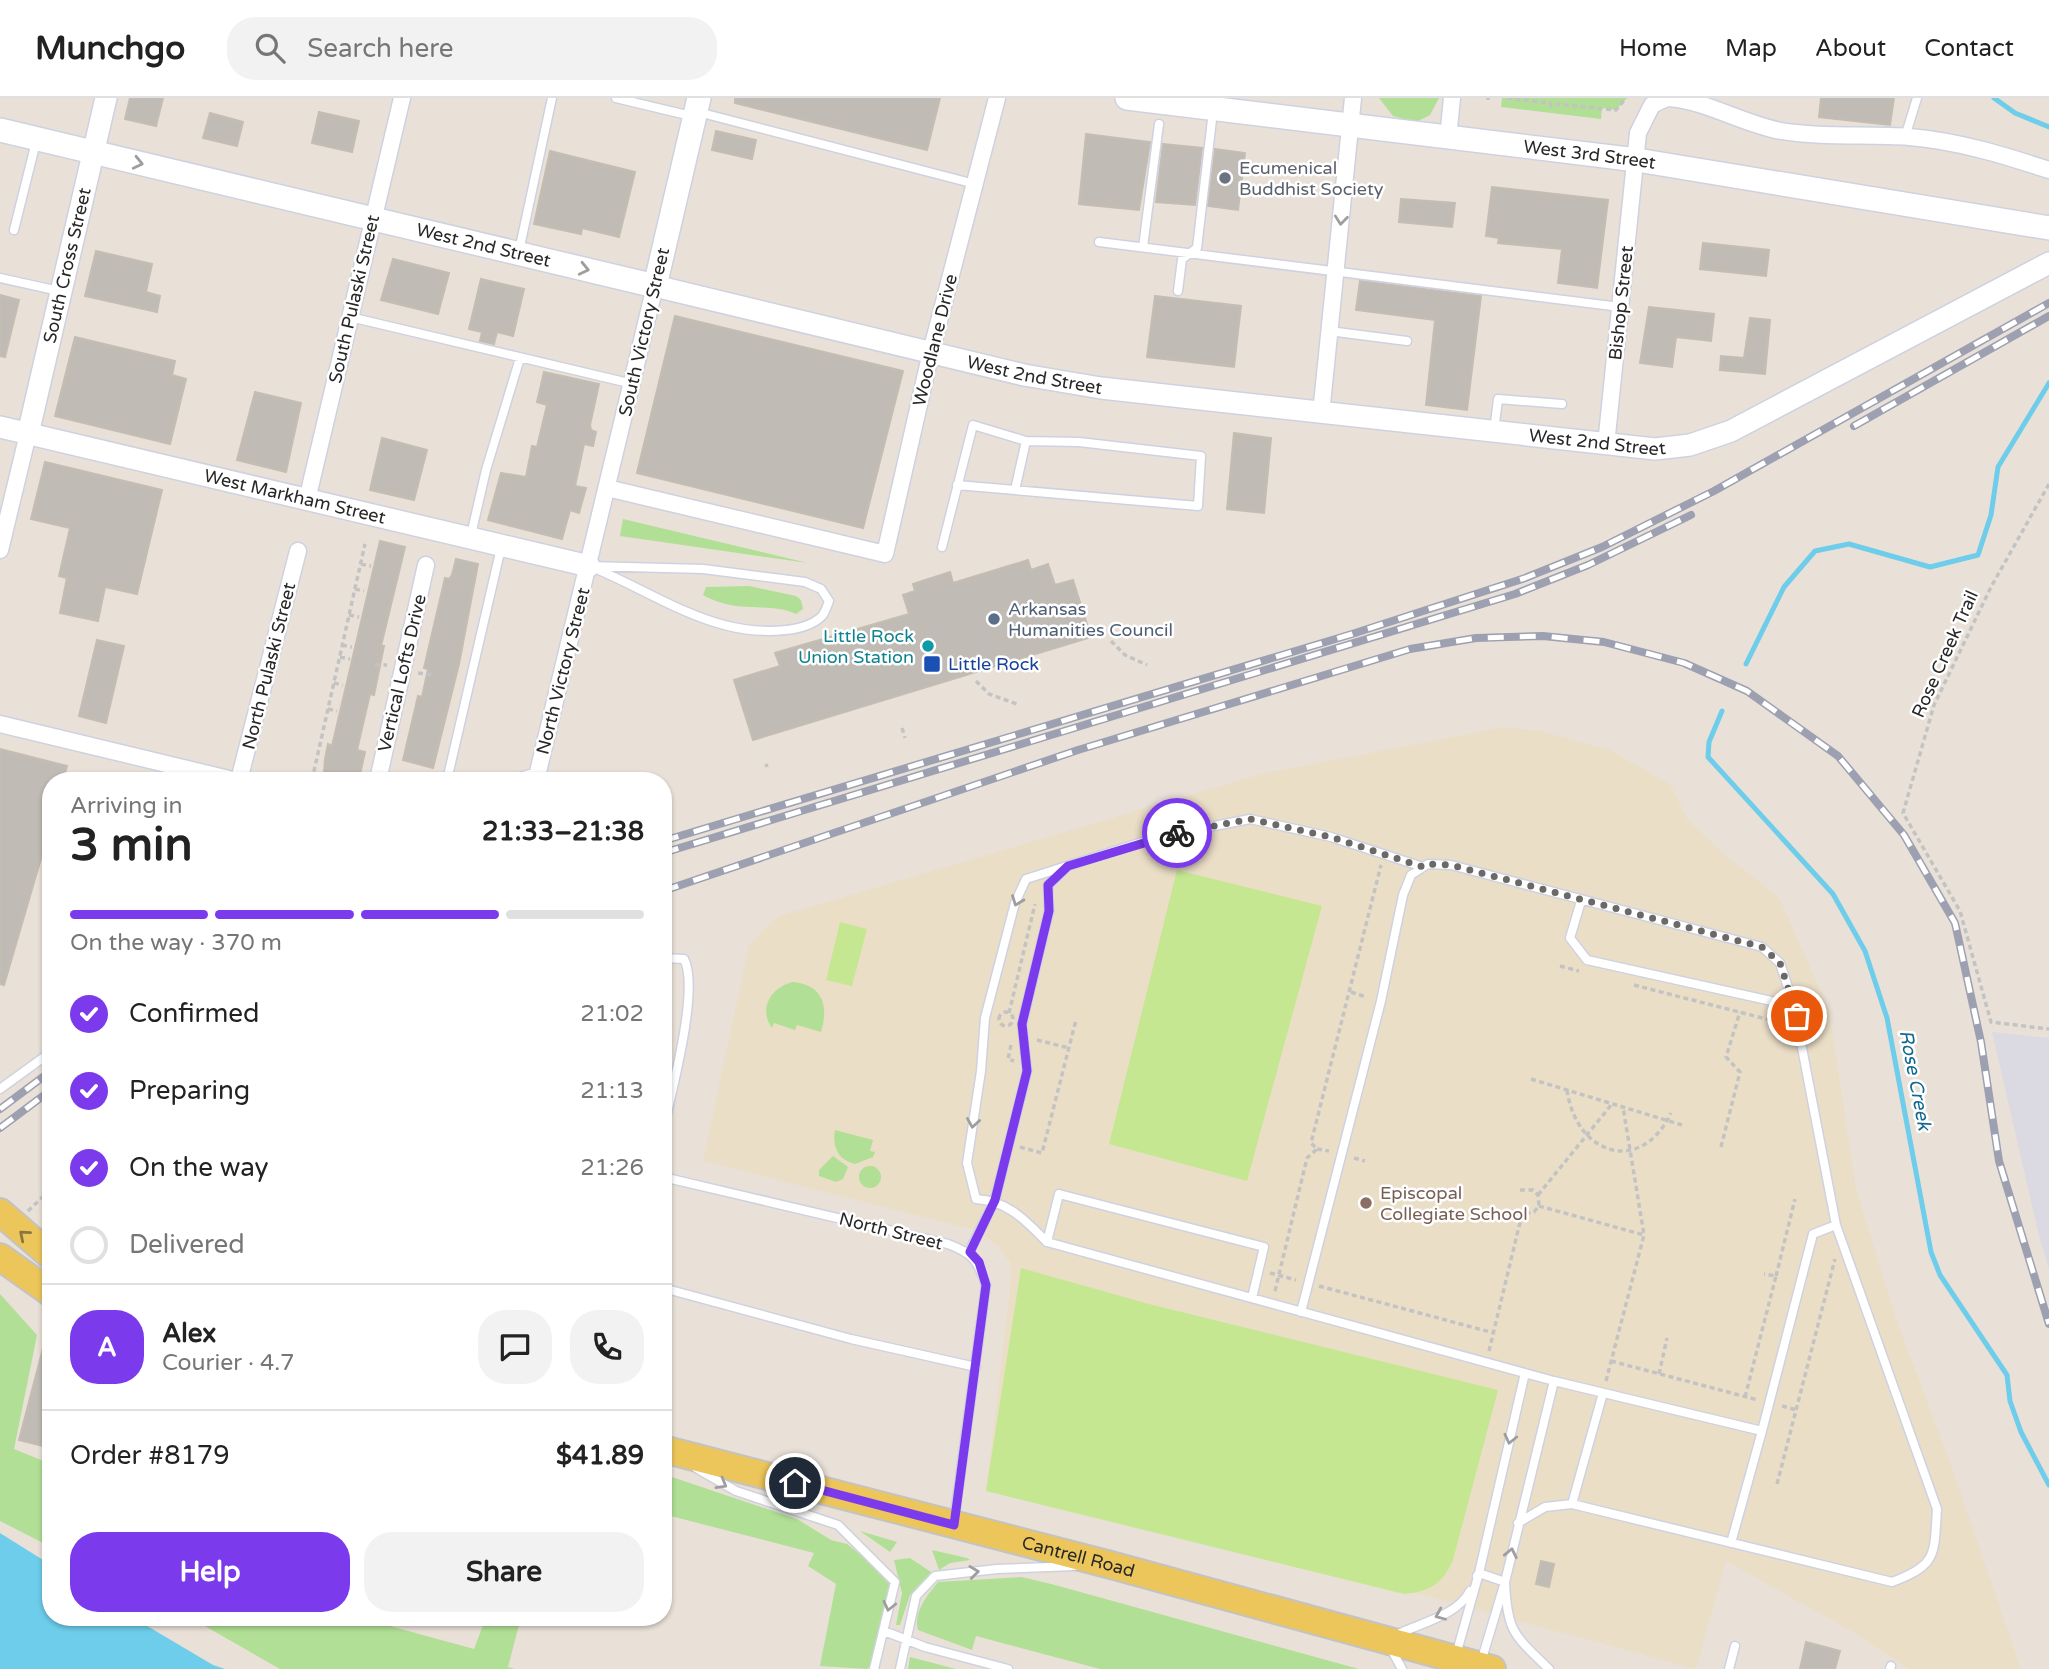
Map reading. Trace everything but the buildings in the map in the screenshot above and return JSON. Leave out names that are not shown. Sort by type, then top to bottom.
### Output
[{"type":"main road","name":"West 3rd Street","points":[[1127,98],[1350,128],[1637,160],[2049,228]]},
{"type":"main road","name":"South Victory Street","points":[[655,286],[696,108]]},
{"type":"main road","name":"West 2nd Street","points":[[0,130],[655,286]]},
{"type":"main road","points":[[12,1212],[42,1246]]},
{"type":"main road","points":[[0,1257],[42,1287]]},
{"type":"main road","name":"Cantrell Road","points":[[672,1451],[1111,1565],[1471,1666]]},
{"type":"street","name":"South Cross Street","points":[[28,433],[94,152],[104,98]]},
{"type":"street","name":"South Pulaski Street","points":[[307,500],[402,98]]},
{"type":"street","name":"Woodlane Drive","points":[[607,488],[884,554],[931,352],[997,98]]},
{"type":"street","points":[[1321,414],[1353,98]]},
{"type":"street","points":[[1448,138],[1452,98]]},
{"type":"street","points":[[1650,102],[1668,98],[1683,99],[1748,123],[1782,131],[1905,137],[1984,150],[2049,170]]},
{"type":"street","name":"Bishop Street","points":[[1606,445],[1638,133],[1650,102]]},
{"type":"street","name":"West 2nd Street","points":[[655,286],[1024,375],[1088,386],[1494,434],[1670,449],[1731,431],[2049,263]]},
{"type":"street","name":"South Victory Street","points":[[589,566],[655,286]]},
{"type":"street","name":"West Markham Street","points":[[0,427],[589,566]]},
{"type":"street","points":[[0,551],[28,433]]},
{"type":"street","name":"North Pulaski Street","points":[[241,772],[298,551]]},
{"type":"street","name":"Vertical Lofts Drive","points":[[380,772],[426,565]]},
{"type":"street","name":"North Victory Street","points":[[533,772],[589,566]]},
{"type":"street","points":[[0,724],[200,772]]},
{"type":"lane","points":[[518,254],[552,98]]},
{"type":"lane","points":[[616,98],[696,108],[975,184]]},
{"type":"lane","points":[[1905,137],[1917,98]]},
{"type":"lane","points":[[1195,253],[1213,111]]},
{"type":"lane","points":[[1143,247],[1159,124]]},
{"type":"lane","points":[[14,230],[37,139]]},
{"type":"lane","points":[[1099,242],[1621,307]]},
{"type":"lane","points":[[1178,291],[1182,259],[1195,253]]},
{"type":"lane","points":[[0,278],[61,292]]},
{"type":"lane","points":[[350,317],[633,384]]},
{"type":"lane","points":[[1329,331],[1407,341]]},
{"type":"lane","points":[[470,538],[486,470],[520,358]]},
{"type":"lane","points":[[1494,434],[1499,399],[1562,404]]},
{"type":"lane","points":[[942,547],[957,485],[973,425],[1026,441],[1079,442],[1201,456],[1198,506],[957,485]]},
{"type":"lane","points":[[1015,490],[1026,441]]},
{"type":"lane","points":[[449,772],[502,545]]},
{"type":"lane","points":[[589,566],[703,569],[805,582],[821,590],[828,601],[823,615],[804,626],[769,630],[728,626],[681,609],[589,566]]},
{"type":"lane","points":[[1423,867],[1331,837],[1250,819],[1158,837],[1026,879],[1015,903],[985,1018],[981,1071],[967,1163],[976,1199],[995,1200],[1022,1216],[1046,1242],[1554,1381],[1762,1431]]},
{"type":"lane","points":[[1301,1312],[1381,1000],[1403,895],[1410,875],[1428,864],[1451,865],[1762,947],[1780,963],[1794,1006],[1836,1225],[1937,1509],[1934,1550],[1920,1572],[1892,1582],[1572,1504],[1545,1507],[1518,1523]]},
{"type":"lane","points":[[954,1525],[986,1285],[979,1262],[970,1252],[995,1200],[1027,1071],[1022,1024],[1049,911],[1048,885],[1068,866]]},
{"type":"lane","points":[[1581,901],[1570,938],[1587,960],[1794,1006]]},
{"type":"lane","points":[[672,958],[684,959],[690,970],[689,995],[672,1083]]},
{"type":"lane","points":[[0,1089],[42,1059]]},
{"type":"lane","name":"North Street","points":[[672,1179],[948,1244],[970,1252]]},
{"type":"lane","points":[[1046,1242],[1059,1194],[1264,1247],[1252,1298]]},
{"type":"lane","points":[[1731,1543],[1813,1234],[1836,1225]]},
{"type":"lane","points":[[672,1289],[851,1339],[976,1367]]},
{"type":"lane","points":[[1471,1666],[1479,1573],[1525,1373]]},
{"type":"lane","points":[[1471,1666],[1504,1582],[1554,1381]]},
{"type":"lane","points":[[1572,1504],[1603,1393]]},
{"type":"lane","points":[[672,1454],[736,1491],[838,1525],[895,1582],[874,1669]]},
{"type":"lane","points":[[900,1669],[916,1596],[935,1576],[997,1569],[1111,1565]]},
{"type":"lane","points":[[1479,1573],[1504,1582]]},
{"type":"lane","points":[[1402,1669],[1385,1640],[1446,1614],[1464,1601],[1479,1573]]},
{"type":"lane","points":[[1504,1582],[1507,1619],[1514,1633],[1549,1669]]},
{"type":"lane","points":[[884,1630],[925,1647],[1008,1669]]},
{"type":"lane","points":[[1729,1669],[1735,1646]]},
{"type":"path","points":[[1507,98],[1550,103],[1551,106],[1557,104],[1616,110],[1626,98]]},
{"type":"path","name":"Rose Creek Trail","points":[[2049,484],[1990,587],[1934,705],[1903,813],[1960,911],[1991,1022],[2049,1029]]},
{"type":"path","points":[[314,772],[365,544]]},
{"type":"path","points":[[360,564],[370,566]]},
{"type":"path","points":[[355,589],[365,591]]},
{"type":"path","points":[[349,615],[359,617]]},
{"type":"path","points":[[1111,641],[1125,655],[1147,665]]},
{"type":"path","points":[[342,645],[352,647]]},
{"type":"path","points":[[340,657],[350,659]]},
{"type":"path","points":[[374,665],[391,665]]},
{"type":"path","points":[[976,681],[989,694],[1017,704]]},
{"type":"path","points":[[334,683],[343,685]]},
{"type":"path","points":[[328,709],[337,711]]},
{"type":"path","points":[[902,728],[905,738]]},
{"type":"path","points":[[1329,1151],[1317,1149],[1311,1143],[1384,855]]},
{"type":"path","points":[[1009,1013],[999,1017],[1002,1026],[1013,1023],[1009,1013],[1035,904]]},
{"type":"path","points":[[1560,966],[1584,972]]},
{"type":"path","points":[[1629,984],[1774,1021]]},
{"type":"path","points":[[1351,992],[1366,996]]},
{"type":"path","points":[[1721,1147],[1740,1072],[1727,1057],[1741,1012]]},
{"type":"path","points":[[1018,1147],[1042,1153],[1076,1020]]},
{"type":"path","points":[[1034,1040],[1069,1048]]},
{"type":"path","points":[[1531,1079],[1682,1125]]},
{"type":"path","points":[[1567,1090],[1569,1109],[1585,1136],[1611,1148],[1631,1150],[1646,1145],[1662,1131],[1671,1113]]},
{"type":"path","points":[[1538,1195],[1612,1104]]},
{"type":"path","points":[[1603,1393],[1644,1235],[1623,1107]]},
{"type":"path","points":[[1275,1291],[1307,1158],[1317,1149]]},
{"type":"path","points":[[1348,1157],[1365,1161]]},
{"type":"path","points":[[1489,1350],[1522,1214],[1534,1212],[1539,1206],[1538,1195],[1533,1190],[1518,1190]]},
{"type":"path","points":[[12,1212],[42,1194]]},
{"type":"path","points":[[1745,1397],[1795,1199]]},
{"type":"path","points":[[1539,1206],[1644,1235]]},
{"type":"path","points":[[1777,1484],[1841,1237]]},
{"type":"path","points":[[1269,1273],[1298,1281]]},
{"type":"path","points":[[1764,1274],[1776,1276]]},
{"type":"path","points":[[1317,1286],[1494,1333]]},
{"type":"path","points":[[1659,1374],[1667,1338]]},
{"type":"path","points":[[1611,1361],[1758,1400]]},
{"type":"path","points":[[1779,1406],[1797,1410]]},
{"type":"shaded area","name":"Episcopal Collegiate School","points":[[1504,727],[1541,731],[1610,750],[1670,784],[1688,820],[1731,860],[1779,897],[1829,1010],[1856,1189],[1898,1324],[1954,1473],[2021,1669],[1909,1669],[1853,1632],[1726,1561],[1696,1669],[1382,1584],[986,1491],[1010,1289],[1011,1264],[999,1247],[979,1231],[703,1161],[749,945],[776,917],[1261,774]]},
{"type":"shaded area","points":[[1992,1032],[2049,1038],[2049,1269],[2039,1236]]},
{"type":"green space","points":[[1379,98],[1439,98],[1430,115],[1416,122],[1393,116]]},
{"type":"green space","points":[[1502,98],[1627,98],[1616,110],[1602,108],[1601,119],[1501,107]]},
{"type":"green space","points":[[623,519],[808,563],[620,536]]},
{"type":"green space","points":[[749,586],[796,596],[801,600],[803,609],[796,614],[775,608],[728,605],[703,595],[706,587]]},
{"type":"green space","points":[[1177,870],[1322,906],[1247,1181],[1109,1144]]},
{"type":"green space","points":[[840,922],[867,929],[852,986],[826,980]]},
{"type":"green space","points":[[793,982],[811,987],[821,998],[824,1014],[821,1032],[797,1025],[795,1030],[774,1023],[772,1028],[768,1021],[766,1014],[769,1000],[778,989]]},
{"type":"green space","points":[[835,1130],[873,1140],[870,1151],[875,1152],[873,1157],[855,1164],[844,1159],[834,1142]]},
{"type":"green space","points":[[833,1156],[848,1167],[843,1179],[836,1182],[819,1176],[819,1170]]},
{"type":"green space","points":[[870,1166],[878,1169],[881,1177],[878,1185],[870,1188],[862,1185],[859,1177],[862,1169]]},
{"type":"green space","points":[[1021,1268],[1149,1304],[1498,1390],[1453,1560],[1440,1581],[1428,1589],[1404,1594],[986,1491]]},
{"type":"green space","points":[[0,1294],[37,1335],[14,1449],[42,1460],[42,1542],[0,1521]]},
{"type":"green space","points":[[672,1477],[797,1519],[831,1540],[847,1544],[895,1582],[876,1661],[867,1669],[820,1666],[836,1584],[808,1566],[814,1553],[672,1516]]},
{"type":"green space","points":[[860,1531],[897,1542],[890,1552]]},
{"type":"green space","points":[[932,1550],[970,1560],[950,1563],[939,1570]]},
{"type":"green space","points":[[910,1558],[931,1572],[910,1595],[900,1625],[896,1625],[902,1593],[894,1560]]},
{"type":"green space","points":[[1022,1577],[1359,1669],[1100,1669],[976,1636],[972,1650],[918,1630],[919,1611],[938,1582]]},
{"type":"green space","points":[[205,1626],[390,1626],[474,1649],[483,1626],[519,1626],[508,1667],[515,1669],[280,1669]]},
{"type":"green space","points":[[910,1657],[956,1669],[908,1669]]},
{"type":"water","points":[[0,1533],[42,1559],[42,1626],[147,1626],[213,1665],[225,1669],[0,1669]]},
{"type":"waterway","points":[[1994,98],[2015,113],[2049,127]]},
{"type":"waterway","name":"Rose Creek","points":[[1746,664],[1784,587],[1815,551],[1849,544],[1930,567],[1978,555],[1991,515],[1998,467],[2049,383]]},
{"type":"waterway","name":"Rose Creek","points":[[1722,711],[1709,742],[1708,757],[1833,894],[1865,951],[1887,1018],[1931,1252],[1940,1275],[2007,1375],[2010,1401],[2021,1432],[2049,1485]]},
{"type":"railway","points":[[672,838],[1352,634],[1525,578],[1602,547],[1714,491],[2049,303]]},
{"type":"railway","points":[[1854,426],[2049,316]]},
{"type":"railway","points":[[672,850],[1515,594],[1588,565],[1691,515]]},
{"type":"railway","points":[[672,888],[1078,750],[1410,649],[1476,638],[1543,636],[1604,642],[1684,663],[1747,691],[1838,756],[1904,835],[1955,923],[1981,1042],[1999,1161],[2049,1324]]},
{"type":"railway","points":[[0,1109],[42,1078]]},
{"type":"railway","points":[[0,1128],[42,1097]]},
{"type":"way so far","points":[[1177,833],[1250,819],[1331,837],[1423,867],[1428,864],[1451,865],[1762,947],[1780,963],[1797,1016]]},
{"type":"place","name":"Ecumenical Buddhist Society","points":[[1225,178]]},
{"type":"place","name":"Arkansas Humanities Council","points":[[994,619]]},
{"type":"place","name":"Little Rock Union Station","points":[[928,646]]},
{"type":"place","name":"Little Rock","points":[[932,664]]},
{"type":"place","name":"Episcopal Collegiate School","points":[[1366,1203]]},
{"type":"route","points":[[795,1483],[954,1525],[986,1285],[979,1262],[970,1252],[995,1200],[1027,1071],[1022,1024],[1049,911],[1048,885],[1068,866],[1177,833]]}]
